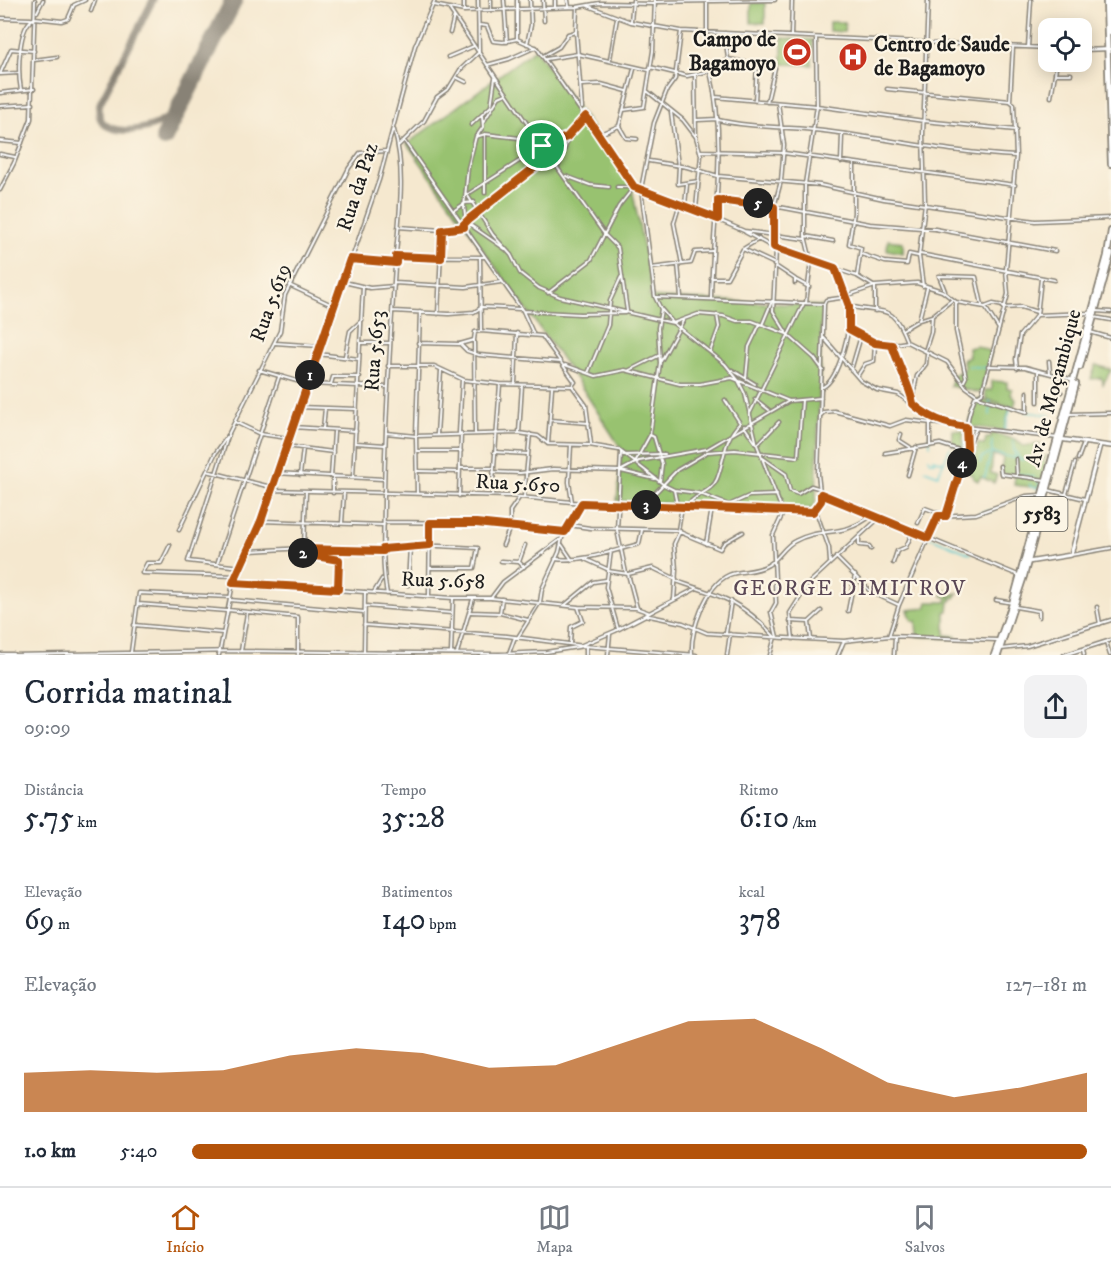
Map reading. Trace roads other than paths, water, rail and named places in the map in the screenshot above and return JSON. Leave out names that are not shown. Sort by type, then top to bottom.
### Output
[{"type":"highway","points":[[1107,0],[1111,164]]},
{"type":"highway","name":"Av. de Moçambique","points":[[996,655],[1014,605],[1019,576],[1026,562],[1046,480],[1068,414],[1090,332],[1111,231]]},
{"type":"highway","name":"Av. de Moçambique","points":[[996,655],[1014,605],[1048,490],[1074,380],[1111,254]]},
{"type":"street","points":[[0,190],[14,164],[32,111],[35,0]]},
{"type":"street","points":[[21,90],[18,73],[23,33],[43,0]]},
{"type":"street","points":[[0,18],[34,17],[63,21],[68,19],[74,5],[84,0]]},
{"type":"street","points":[[91,10],[95,0]]},
{"type":"street","name":"Rua da Paz","points":[[219,653],[233,583],[261,521],[386,151],[416,46],[435,0]]},
{"type":"street","points":[[464,0],[464,10]]},
{"type":"street","points":[[398,146],[405,142],[424,121],[437,97],[447,90],[479,52],[478,0]]},
{"type":"street","points":[[491,0],[491,10]]},
{"type":"street","points":[[504,0],[507,42]]},
{"type":"street","points":[[517,0],[517,39]]},
{"type":"street","points":[[527,44],[530,0]]},
{"type":"street","points":[[543,0],[544,21]]},
{"type":"street","points":[[555,0],[555,7]]},
{"type":"street","points":[[568,0],[568,7]]},
{"type":"street","points":[[582,0],[583,6]]},
{"type":"street","points":[[433,4],[450,10],[491,10],[577,7],[599,2],[775,0]]},
{"type":"street","points":[[790,36],[792,0]]},
{"type":"street","points":[[919,320],[925,286],[919,255],[925,203],[924,93],[928,0]]},
{"type":"street","points":[[1028,47],[1031,0]]},
{"type":"street","points":[[631,22],[633,2]]},
{"type":"street","points":[[622,110],[643,108],[648,92],[655,2]]},
{"type":"street","points":[[707,2],[707,32]]},
{"type":"street","points":[[588,6],[631,22],[681,31],[1038,48]]},
{"type":"street","points":[[577,7],[576,32],[582,110]]},
{"type":"street","points":[[450,10],[542,147],[605,235],[620,252],[625,307],[628,312]]},
{"type":"street","points":[[450,33],[454,16]]},
{"type":"street","points":[[610,60],[617,18]]},
{"type":"street","points":[[479,25],[486,26],[493,41],[507,42],[517,39],[535,47],[599,134],[634,187]]},
{"type":"street","points":[[681,31],[676,75],[661,103],[649,140],[648,161],[641,189],[655,297],[661,309],[673,323],[710,352],[738,380],[750,413],[757,445]]},
{"type":"street","points":[[544,58],[559,46],[568,34],[576,32]]},
{"type":"street","points":[[724,33],[728,60]]},
{"type":"street","points":[[750,413],[787,334],[805,303],[809,287],[811,261],[805,238],[805,183],[817,106],[816,38]]},
{"type":"street","points":[[448,57],[474,46]]},
{"type":"street","points":[[1010,101],[1012,46]]},
{"type":"street","points":[[487,65],[509,59],[535,47]]},
{"type":"street","points":[[18,73],[0,74],[11,49],[34,51]]},
{"type":"street","points":[[1092,50],[1109,49]]},
{"type":"street","points":[[544,58],[578,54],[610,60],[634,68],[676,75],[695,75],[710,71],[728,60],[775,68],[767,102]]},
{"type":"street","points":[[34,60],[57,57]]},
{"type":"street","points":[[755,101],[758,65]]},
{"type":"street","points":[[634,68],[619,126],[625,138],[637,140]]},
{"type":"street","points":[[710,71],[718,120],[718,219],[713,251],[711,299]]},
{"type":"street","points":[[1051,97],[1055,74],[1071,74]]},
{"type":"street","points":[[695,75],[696,137]]},
{"type":"street","points":[[456,77],[466,82]]},
{"type":"street","points":[[471,125],[490,106],[495,78]]},
{"type":"street","points":[[581,85],[601,84],[627,91]]},
{"type":"street","points":[[0,93],[34,89]]},
{"type":"street","points":[[887,89],[1010,101],[1014,104],[1016,156],[1006,270],[1008,290],[982,393],[974,400],[966,427],[966,450]]},
{"type":"street","points":[[648,92],[683,120],[696,137],[701,151],[696,210]]},
{"type":"street","points":[[466,222],[468,168],[476,137],[500,98],[506,94]]},
{"type":"street","points":[[715,97],[817,106],[924,121],[1016,130]]},
{"type":"street","points":[[778,103],[784,153],[781,180],[774,207],[776,236],[773,310],[787,334],[814,358],[823,370]]},
{"type":"street","points":[[0,106],[33,104]]},
{"type":"street","points":[[671,112],[678,165],[678,184],[699,181]]},
{"type":"street","points":[[482,115],[483,123]]},
{"type":"street","points":[[467,194],[542,147],[570,134],[586,116]]},
{"type":"street","points":[[697,120],[718,120],[737,125],[813,130],[924,147],[1016,156]]},
{"type":"street","points":[[599,134],[619,126]]},
{"type":"street","name":"Rua 5.653","points":[[387,594],[383,577],[383,479],[398,227],[398,146],[393,128]]},
{"type":"street","points":[[476,137],[485,134],[528,139],[542,147]]},
{"type":"street","points":[[485,134],[485,194]]},
{"type":"street","points":[[559,165],[570,134]]},
{"type":"street","points":[[841,162],[842,135]]},
{"type":"street","points":[[0,141],[22,143]]},
{"type":"street","points":[[464,226],[479,211],[540,165],[558,141]]},
{"type":"street","points":[[405,142],[522,310],[533,333]]},
{"type":"street","name":"Rua 5.619","points":[[217,564],[188,561],[229,433],[280,331],[283,300],[349,168],[360,153],[386,151]]},
{"type":"street","points":[[701,151],[784,153],[1015,185]]},
{"type":"street","points":[[0,154],[15,157]]},
{"type":"street","points":[[648,161],[678,165],[718,176],[805,183],[884,199],[1042,221],[1111,218]]},
{"type":"street","points":[[854,164],[855,192],[849,245],[861,248],[857,276]]},
{"type":"street","points":[[560,171],[568,178],[609,187]]},
{"type":"street","points":[[685,205],[687,184]]},
{"type":"street","points":[[617,187],[634,187],[680,203],[744,231],[775,248],[857,276],[875,286]]},
{"type":"street","points":[[548,293],[586,265],[620,206],[634,187]]},
{"type":"street","points":[[467,194],[519,267],[520,273],[548,293],[593,306],[673,323],[698,314],[717,315],[761,324],[787,334]]},
{"type":"street","points":[[718,200],[754,206],[757,203],[852,220],[922,228],[1010,242],[1055,252]]},
{"type":"street","points":[[453,211],[465,203],[474,202]]},
{"type":"street","points":[[680,203],[674,223],[680,264],[681,297]]},
{"type":"street","points":[[466,222],[505,249]]},
{"type":"street","points":[[398,227],[442,230],[464,226]]},
{"type":"street","points":[[438,314],[442,230]]},
{"type":"street","points":[[744,231],[832,241]]},
{"type":"street","points":[[711,278],[727,278],[743,249],[759,239]]},
{"type":"street","points":[[743,249],[774,264],[796,281],[809,287]]},
{"type":"street","points":[[651,268],[692,262],[696,251],[713,251]]},
{"type":"street","points":[[861,254],[900,264],[907,264],[909,254],[919,255],[1054,280]]},
{"type":"street","points":[[396,256],[485,257]]},
{"type":"street","points":[[480,257],[481,331]]},
{"type":"street","points":[[350,259],[396,263]]},
{"type":"street","points":[[823,387],[830,382],[841,358],[849,329],[849,306],[835,268]]},
{"type":"street","points":[[588,373],[608,325],[610,308],[622,274]]},
{"type":"street","points":[[946,294],[939,276],[976,277],[983,306],[999,329]]},
{"type":"street","points":[[1017,368],[1016,358],[1021,332],[1037,313],[1041,279]]},
{"type":"street","points":[[342,282],[363,287],[394,285],[466,287],[502,281]]},
{"type":"street","points":[[830,562],[829,548],[816,511],[821,501],[818,474],[825,301],[875,286],[904,283],[925,286],[946,294],[954,301],[983,306],[993,304],[1003,307],[1021,307],[1050,316],[1111,312]]},
{"type":"street","points":[[290,285],[334,306]]},
{"type":"street","points":[[875,286],[875,311]]},
{"type":"street","points":[[353,477],[363,287]]},
{"type":"street","points":[[655,297],[824,304]]},
{"type":"street","points":[[746,378],[749,347],[772,301]]},
{"type":"street","points":[[902,330],[919,320],[932,316],[954,301]]},
{"type":"street","points":[[954,301],[956,331],[966,377],[964,381]]},
{"type":"street","points":[[849,306],[887,312],[895,316],[907,342]]},
{"type":"street","points":[[393,311],[438,314],[471,312],[482,307],[609,314],[628,312]]},
{"type":"street","points":[[635,462],[650,435],[653,400],[659,379],[661,309]]},
{"type":"street","points":[[417,494],[416,435],[420,312]]},
{"type":"street","points":[[1094,314],[1111,320]]},
{"type":"street","points":[[710,352],[719,327],[717,315]]},
{"type":"street","points":[[913,404],[917,376],[926,364],[926,352],[932,332],[932,316]]},
{"type":"street","points":[[345,356],[350,331],[362,320]]},
{"type":"street","points":[[660,363],[683,321]]},
{"type":"street","points":[[849,329],[875,343],[892,345],[907,342],[947,362],[964,381],[966,387],[979,396],[1027,412],[1027,392]]},
{"type":"street","points":[[475,434],[475,332],[533,333],[543,337],[575,382],[572,386]]},
{"type":"street","points":[[1090,332],[1111,338]]},
{"type":"street","points":[[515,384],[517,333]]},
{"type":"street","points":[[851,370],[861,336]]},
{"type":"street","points":[[824,338],[869,387],[898,393],[929,416],[948,425]]},
{"type":"street","points":[[418,343],[460,344],[474,340]]},
{"type":"street","points":[[361,342],[390,343]]},
{"type":"street","points":[[274,343],[320,346]]},
{"type":"street","points":[[857,376],[865,364],[874,362],[875,343]]},
{"type":"street","points":[[460,344],[474,354],[562,363],[600,376],[628,371],[660,355]]},
{"type":"street","points":[[892,345],[904,381],[913,395]]},
{"type":"street","points":[[318,354],[360,359]]},
{"type":"street","points":[[1049,361],[1050,375]]},
{"type":"street","points":[[1032,370],[1034,364]]},
{"type":"street","points":[[388,366],[441,369],[462,379],[500,384],[572,386]]},
{"type":"street","points":[[988,366],[1032,370],[1074,380]]},
{"type":"street","points":[[437,434],[441,369]]},
{"type":"street","points":[[729,369],[760,388]]},
{"type":"street","points":[[259,370],[307,384],[387,387]]},
{"type":"street","points":[[628,371],[680,384],[700,384],[732,378],[789,401]]},
{"type":"street","points":[[1038,372],[1038,402]]},
{"type":"street","points":[[332,385],[333,376],[360,377]]},
{"type":"street","points":[[1057,376],[1058,389],[1061,392]]},
{"type":"street","points":[[241,567],[217,564],[279,377]]},
{"type":"street","points":[[459,496],[462,379]]},
{"type":"street","points":[[492,496],[500,384]]},
{"type":"street","points":[[519,433],[522,385]]},
{"type":"street","points":[[548,444],[552,386]]},
{"type":"street","points":[[572,386],[586,405],[591,445]]},
{"type":"street","points":[[633,504],[644,500],[664,485],[677,470],[770,410],[789,401],[822,398]]},
{"type":"street","points":[[755,399],[770,410]]},
{"type":"street","points":[[687,506],[691,498],[708,489],[717,480],[730,434],[740,423],[725,400]]},
{"type":"street","points":[[707,452],[773,453],[786,458],[799,456],[802,400]]},
{"type":"street","points":[[298,407],[357,409]]},
{"type":"street","points":[[323,429],[325,408]]},
{"type":"street","points":[[821,415],[832,411],[890,426],[906,420],[932,422],[1111,446]]},
{"type":"street","points":[[1068,414],[1111,412]]},
{"type":"street","points":[[929,416],[932,422],[928,441],[930,446]]},
{"type":"street","points":[[549,420],[589,423]]},
{"type":"street","points":[[235,422],[260,434],[288,438]]},
{"type":"street","points":[[757,445],[779,422]]},
{"type":"street","points":[[744,426],[757,445],[784,511],[773,535],[776,603],[771,612],[776,638],[770,655]]},
{"type":"street","points":[[292,427],[356,431]]},
{"type":"street","points":[[946,516],[966,450],[977,428]]},
{"type":"street","points":[[333,492],[334,430]]},
{"type":"street","points":[[179,530],[206,471],[229,433]]},
{"type":"street","points":[[386,433],[416,435],[519,433],[538,436],[548,444],[591,445],[621,452],[658,455],[691,453],[713,446]]},
{"type":"street","points":[[524,497],[530,434]]},
{"type":"street","points":[[901,434],[899,440],[910,447]]},
{"type":"street","points":[[650,435],[654,439],[662,466],[660,482]]},
{"type":"street","points":[[1078,459],[1084,442]]},
{"type":"street","points":[[356,443],[385,445]]},
{"type":"street","points":[[572,444],[570,470],[572,502]]},
{"type":"street","points":[[885,453],[910,447],[940,444],[966,450]]},
{"type":"street","points":[[1071,555],[1100,445]]},
{"type":"street","points":[[286,446],[333,452]]},
{"type":"street","points":[[908,475],[915,447]]},
{"type":"street","points":[[300,475],[303,448]]},
{"type":"street","points":[[417,451],[461,451]]},
{"type":"street","points":[[494,452],[528,454]]},
{"type":"street","points":[[621,452],[664,485],[674,490],[698,493],[730,507],[749,496],[777,495]]},
{"type":"street","points":[[621,452],[617,527],[637,608]]},
{"type":"street","points":[[620,471],[635,462],[658,455]]},
{"type":"street","points":[[763,458],[770,460],[778,470],[786,474],[790,491],[798,494],[816,486],[820,492],[1019,576]]},
{"type":"street","points":[[1016,459],[1017,476]]},
{"type":"street","points":[[1066,494],[1075,463]]},
{"type":"street","points":[[1000,466],[1000,473],[1046,480]]},
{"type":"street","points":[[417,471],[526,472],[541,469],[620,471],[655,479]]},
{"type":"street","name":"Rua 5.650","points":[[206,471],[271,489],[384,495],[524,497],[582,503],[816,511]]},
{"type":"street","points":[[276,473],[383,479]]},
{"type":"street","points":[[674,490],[677,506]]},
{"type":"street","points":[[1048,490],[1085,499]]},
{"type":"street","points":[[306,491],[304,554],[339,561],[338,589]]},
{"type":"street","points":[[689,492],[691,498]]},
{"type":"street","points":[[342,523],[344,493]]},
{"type":"street","points":[[918,523],[925,508],[946,516],[983,513],[1026,496],[1042,495]]},
{"type":"street","points":[[502,545],[510,527],[510,511],[519,497]]},
{"type":"street","points":[[644,500],[645,505]]},
{"type":"street","points":[[491,598],[503,582],[562,538],[582,503]]},
{"type":"street","points":[[674,600],[676,580],[674,544],[679,531],[682,506]]},
{"type":"street","points":[[706,544],[712,508]]},
{"type":"street","points":[[889,636],[928,538],[941,514]]},
{"type":"street","points":[[364,625],[516,637],[584,646],[694,655],[695,628],[705,599],[731,574],[748,573],[774,562],[795,541],[823,532],[840,532],[872,515]]},
{"type":"street","points":[[793,639],[791,609],[809,583],[879,518]]},
{"type":"street","points":[[261,521],[384,524],[476,523],[565,532]]},
{"type":"street","points":[[429,596],[430,523]]},
{"type":"street","points":[[569,525],[590,528],[617,527],[679,531],[721,549],[724,543],[743,532]]},
{"type":"street","points":[[555,559],[585,559],[640,544],[642,530]]},
{"type":"street","points":[[893,563],[897,550],[906,547],[913,531]]},
{"type":"street","points":[[859,537],[859,545],[869,546],[871,549]]},
{"type":"street","points":[[508,653],[540,602],[542,588],[562,543],[562,538]]},
{"type":"street","points":[[562,543],[572,560]]},
{"type":"street","points":[[519,562],[525,544]]},
{"type":"street","points":[[170,545],[161,563],[147,563],[142,573],[236,576]]},
{"type":"street","points":[[249,551],[304,548],[383,550],[410,545],[468,546],[478,549],[474,568],[430,568]]},
{"type":"street","points":[[408,585],[410,545]]},
{"type":"street","points":[[1026,562],[1111,548]]},
{"type":"street","points":[[611,551],[606,580],[618,629]]},
{"type":"street","points":[[836,557],[871,592],[900,605]]},
{"type":"street","points":[[585,559],[608,570],[627,573],[652,568],[676,580],[711,592],[756,616],[776,638]]},
{"type":"street","points":[[501,561],[519,562],[524,567]]},
{"type":"street","points":[[848,611],[855,575]]},
{"type":"street","name":"Rua 5.653","points":[[375,592],[383,577]]},
{"type":"street","points":[[565,605],[593,582],[606,580]]},
{"type":"street","name":"Rua 5.658","points":[[233,583],[453,598],[491,598],[578,607],[637,608],[650,613]]},
{"type":"street","points":[[0,654],[241,651],[542,654],[584,646],[697,588]]},
{"type":"street","points":[[364,654],[365,591]]},
{"type":"street","points":[[133,653],[138,594],[230,599],[364,612]]},
{"type":"street","points":[[453,598],[452,632],[455,654]]},
{"type":"street","points":[[455,654],[464,633],[473,598]]},
{"type":"street","points":[[500,614],[502,599]]},
{"type":"street","points":[[996,600],[1039,610],[1039,617]]},
{"type":"street","points":[[727,655],[731,601]]},
{"type":"street","points":[[137,604],[297,616],[298,653]]},
{"type":"street","points":[[365,606],[452,613]]},
{"type":"street","points":[[570,643],[571,627],[583,621],[578,607]]},
{"type":"street","points":[[1097,607],[1100,624]]},
{"type":"street","points":[[241,651],[247,612]]},
{"type":"street","points":[[470,612],[500,614],[528,620]]},
{"type":"street","points":[[790,621],[809,622],[821,612]]},
{"type":"street","points":[[645,615],[707,633],[776,638],[843,641],[889,636],[1000,640]]},
{"type":"street","points":[[1000,649],[1027,646],[1111,620]]},
{"type":"street","points":[[809,622],[811,639]]},
{"type":"street","points":[[134,625],[223,633]]},
{"type":"street","points":[[608,655],[611,633]]},
{"type":"street","points":[[894,655],[895,637]]},
{"type":"street","points":[[1064,655],[1111,640]]},
{"type":"street","points":[[838,655],[843,641]]},
{"type":"street","points":[[1106,642],[1110,655]]},
{"type":"street","points":[[584,646],[586,655]]},
{"type":"street","points":[[1083,649],[1084,655]]},
{"type":"street","points":[[565,650],[565,655]]},
{"type":"waterway","points":[[969,366],[987,368]]},
{"type":"waterway","points":[[1032,370],[1056,376]]},
{"type":"waterway","points":[[990,401],[990,415]]},
{"type":"waterway","points":[[1004,431],[1011,407]]},
{"type":"waterway","points":[[1027,412],[1050,415]]},
{"type":"waterway","points":[[929,435],[930,445]]},
{"type":"waterway","points":[[1013,440],[1015,457]]},
{"type":"waterway","points":[[962,460],[965,441]]},
{"type":"waterway","points":[[992,441],[992,453]]},
{"type":"waterway","points":[[925,470],[938,475],[950,448]]},
{"type":"waterway","points":[[1016,451],[1019,458]]},
{"type":"waterway","points":[[992,453],[1023,460]]},
{"type":"waterway","points":[[980,463],[982,457],[989,454]]},
{"type":"waterway","points":[[983,477],[985,477],[991,454]]},
{"type":"waterway","points":[[929,458],[930,461],[934,461]]},
{"type":"waterway","points":[[933,459],[943,462]]},
{"type":"waterway","points":[[1018,474],[1034,477]]},
{"type":"waterway","points":[[1037,480],[1042,488]]},
{"type":"waterway","points":[[1030,484],[1030,487],[1038,488]]},
{"type":"waterway","points":[[981,513],[993,510]]},
{"type":"waterway","points":[[922,534],[971,554]]},
{"type":"place","name":"Campo de Bagamoyo","points":[[797,52]]},
{"type":"place","name":"Centro de Saude de Bagamoyo","points":[[853,57]]},
{"type":"district","name":"GEORGE DIMITROV","points":[[850,588]]}]
